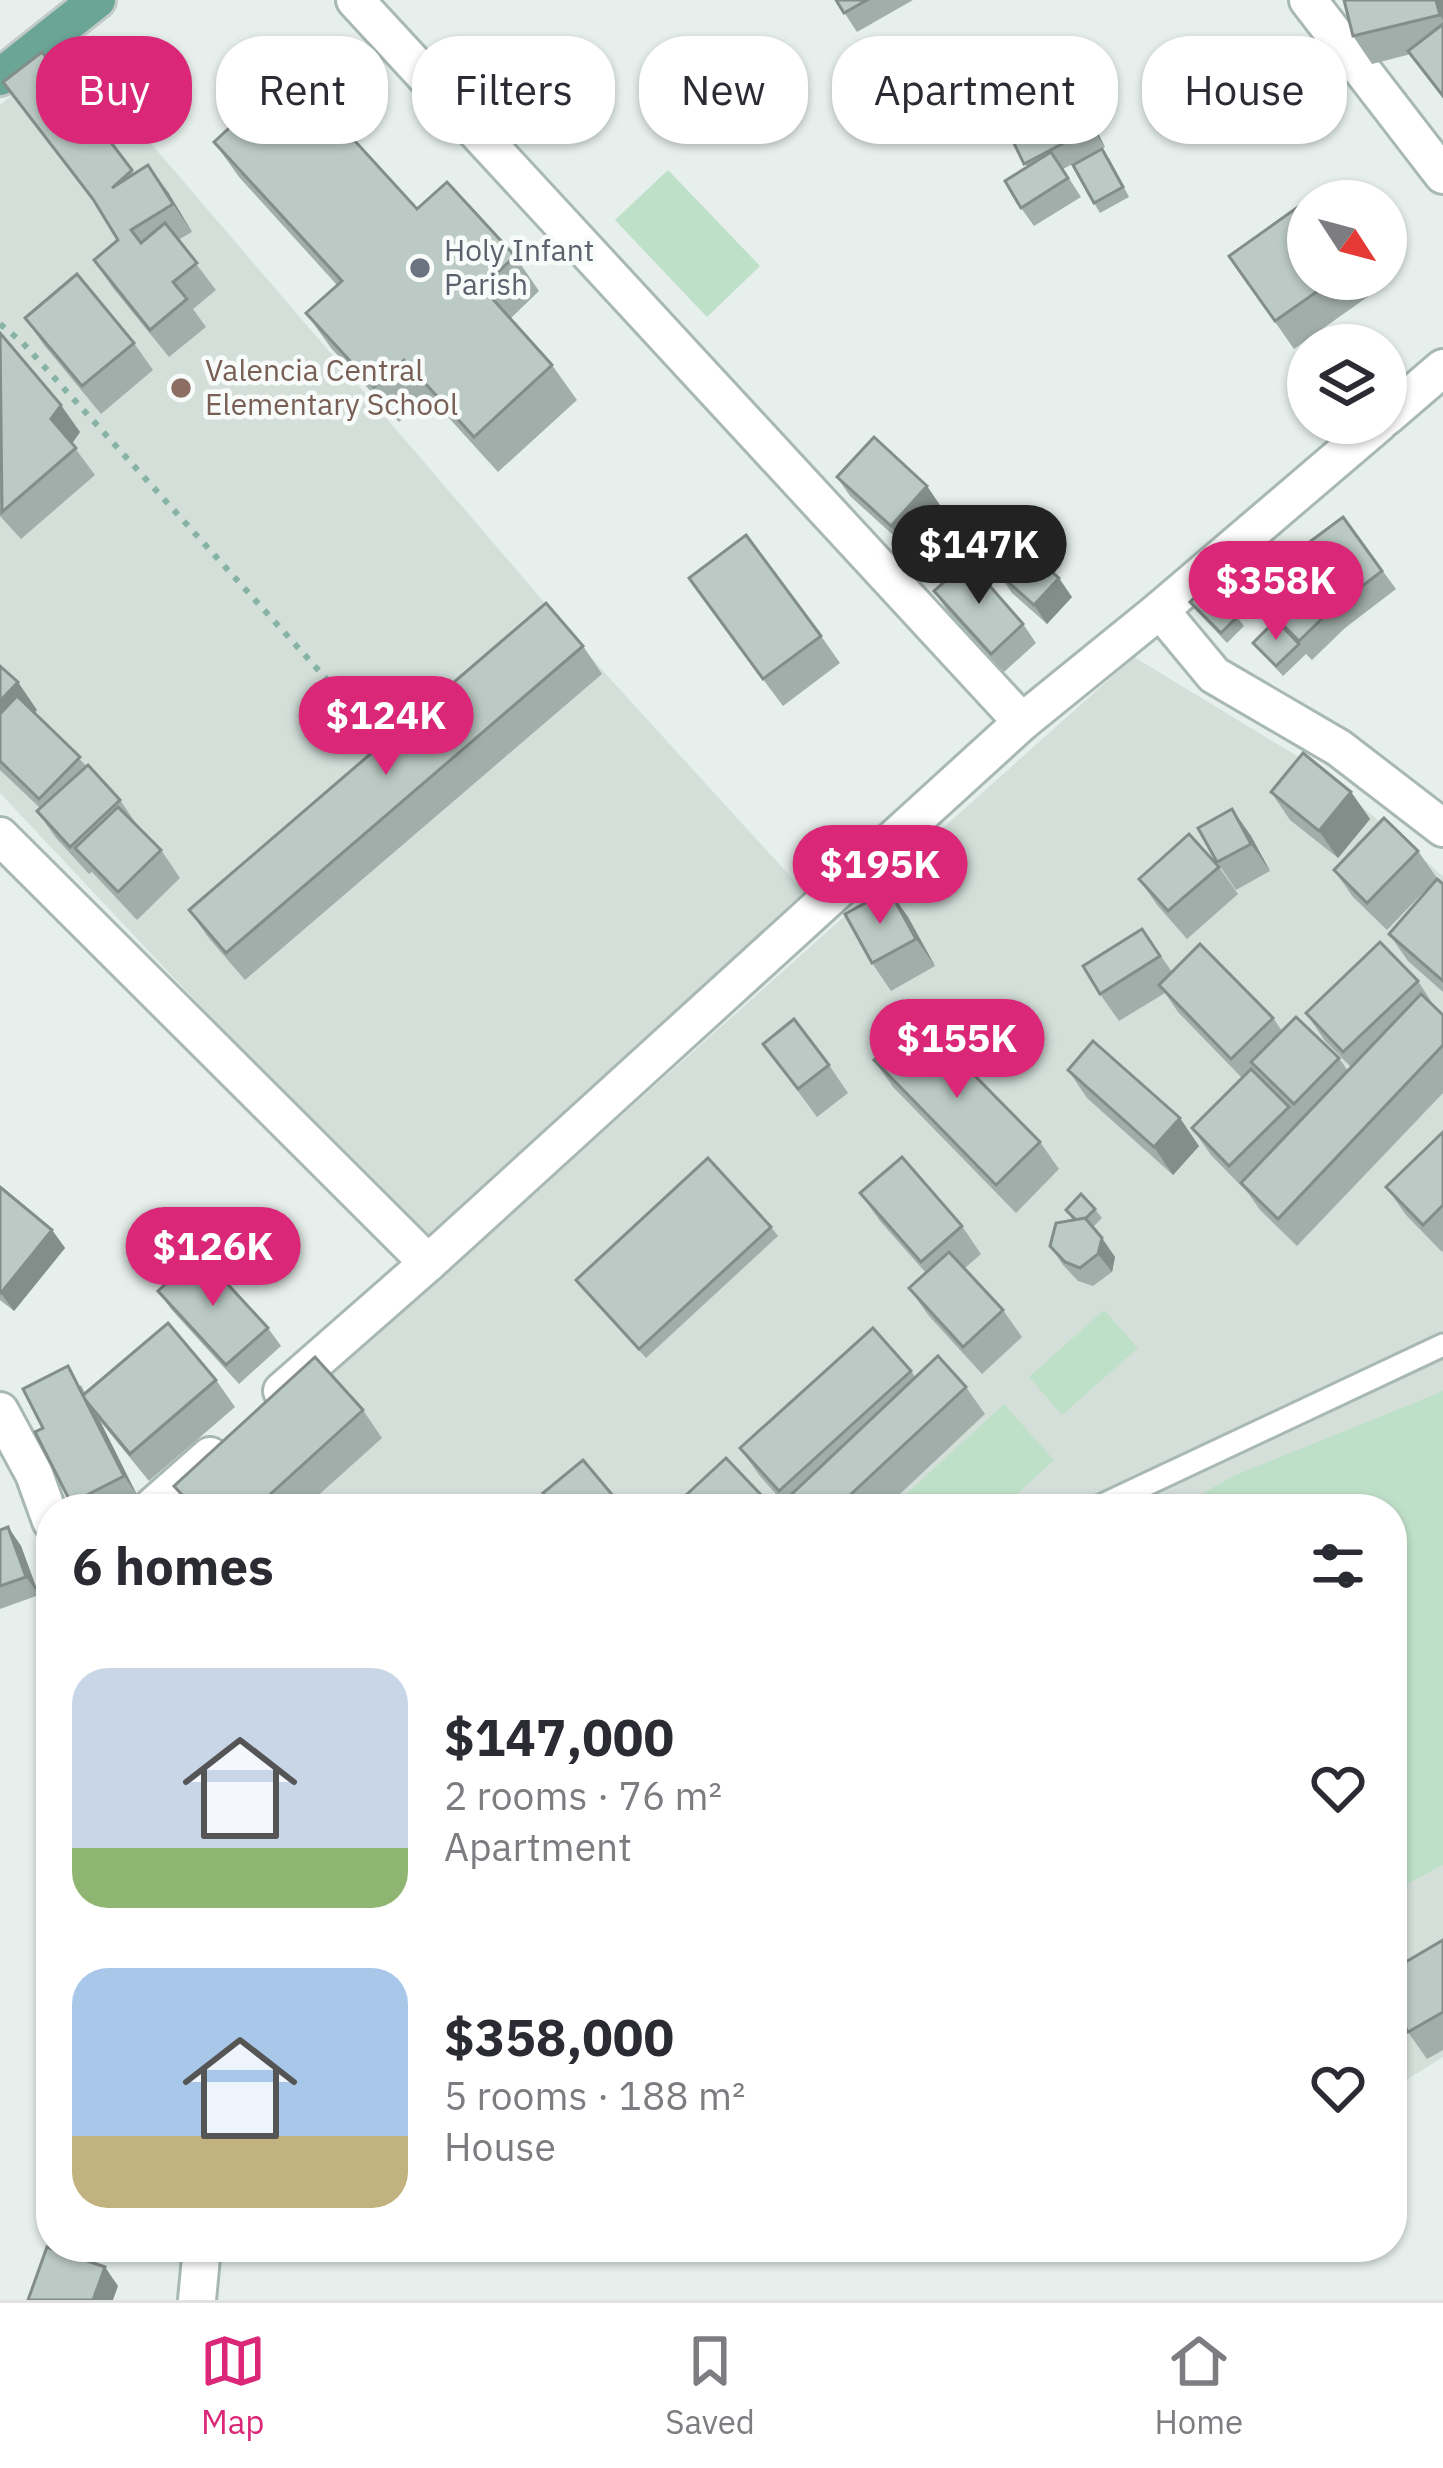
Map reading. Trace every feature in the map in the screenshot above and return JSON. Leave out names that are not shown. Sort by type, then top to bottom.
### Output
[{"type":"main road","points":[[0,77],[97,0]]},
{"type":"street","points":[[355,0],[1022,722]]},
{"type":"street","points":[[1308,0],[1443,175]]},
{"type":"street","points":[[1407,399],[1443,368]]},
{"type":"street","points":[[167,1494],[428,1263],[1022,722],[1354,444]]},
{"type":"street","points":[[1160,610],[1214,675],[1339,748],[1443,828]]},
{"type":"street","points":[[0,836],[428,1263]]},
{"type":"street","points":[[0,1411],[41,1494]]},
{"type":"street","points":[[197,2300],[201,2262]]},
{"type":"lane","points":[[1126,1494],[1443,1346]]},
{"type":"path","points":[[0,324],[22,342],[340,694]]},
{"type":"shaded area","name":"Valencia Central Elementary School","points":[[36,76],[36,144],[151,144],[604,672],[810,898],[428,1248],[0,793],[0,105]]},
{"type":"shaded area","points":[[1134,657],[1317,768],[1443,876],[1443,2057],[1407,2080],[1407,1494],[199,1494]]},
{"type":"green space","points":[[668,170],[760,266],[707,317],[615,220]]},
{"type":"green space","points":[[1104,1310],[1138,1348],[1062,1415],[1029,1377]]},
{"type":"green space","points":[[1443,1391],[1443,1865],[1407,1884],[1407,1494],[1202,1494],[1231,1477]]},
{"type":"green space","points":[[1004,1404],[1054,1460],[1017,1494],[906,1494]]},
{"type":"building","points":[[836,0],[867,0],[844,13]]},
{"type":"building","points":[[1344,0],[1436,0],[1440,15],[1353,36]]},
{"type":"building","points":[[1443,24],[1443,96],[1408,51]]},
{"type":"building","points":[[36,57],[36,125],[3,82]]},
{"type":"building","name":"Holy Infant Parish","points":[[214,142],[358,144],[417,209],[447,182],[515,256],[482,287],[552,365],[474,437],[404,360],[374,387],[306,313],[342,281]]},
{"type":"building","points":[[51,144],[112,144],[132,170],[112,188],[148,165],[173,204],[131,230],[141,243],[165,223],[197,263],[173,282],[187,299],[150,330],[94,260],[118,240]]},
{"type":"building","points":[[1014,144],[1062,144],[1024,164]]},
{"type":"building","points":[[1102,149],[1123,187],[1094,203],[1073,165]]},
{"type":"building","points":[[1051,152],[1068,178],[1021,208],[1005,181]]},
{"type":"building","points":[[1287,215],[1287,300],[1305,300],[1275,321],[1229,256]]},
{"type":"building","points":[[77,274],[134,343],[82,386],[25,318]]},
{"type":"building","points":[[0,333],[61,405],[51,419],[76,448],[2,512]]},
{"type":"building","points":[[874,437],[927,486],[891,526],[837,477]]},
{"type":"building","points":[[1343,517],[1382,571],[1299,641],[1257,599],[1290,567],[1326,601],[1292,555]]},
{"type":"building","points":[[746,535],[821,636],[763,679],[689,578]]},
{"type":"building","points":[[1023,547],[1059,578],[1034,605],[999,574]]},
{"type":"building","points":[[968,561],[1023,624],[991,654],[934,591]]},
{"type":"building","points":[[1206,586],[1237,617],[1221,633],[1190,602]]},
{"type":"building","points":[[546,603],[583,646],[226,953],[189,910]]},
{"type":"building","points":[[1276,620],[1299,644],[1276,666],[1253,643]]},
{"type":"building","points":[[0,666],[18,682],[0,701]]},
{"type":"building","points":[[17,696],[80,757],[39,799],[0,761],[0,714]]},
{"type":"building","points":[[1303,753],[1351,792],[1319,831],[1271,792]]},
{"type":"building","points":[[88,765],[120,800],[70,847],[37,811]]},
{"type":"building","points":[[118,807],[161,850],[118,892],[75,848]]},
{"type":"building","points":[[1232,809],[1251,844],[1217,862],[1198,828]]},
{"type":"building","points":[[1384,818],[1418,851],[1367,903],[1334,870]]},
{"type":"building","points":[[1189,834],[1219,867],[1168,911],[1139,879]]},
{"type":"building","points":[[1437,879],[1443,884],[1443,981],[1389,934]]},
{"type":"building","points":[[889,890],[916,939],[872,963],[845,914]]},
{"type":"building","points":[[1142,929],[1160,956],[1100,994],[1083,966]]},
{"type":"building","points":[[1380,942],[1418,981],[1343,1052],[1306,1013]]},
{"type":"building","points":[[1200,944],[1273,1018],[1231,1059],[1159,985]]},
{"type":"building","points":[[1421,994],[1443,1015],[1443,1045],[1278,1219],[1241,1183]]},
{"type":"building","points":[[917,1017],[1040,1142],[996,1185],[874,1060]]},
{"type":"building","points":[[1296,1017],[1339,1058],[1294,1104],[1251,1062]]},
{"type":"building","points":[[794,1019],[829,1065],[798,1089],[763,1044]]},
{"type":"building","points":[[1093,1041],[1180,1118],[1154,1147],[1068,1070]]},
{"type":"building","points":[[1251,1069],[1289,1107],[1229,1166],[1192,1128]]},
{"type":"building","points":[[1443,1132],[1443,1205],[1423,1225],[1386,1187]]},
{"type":"building","points":[[902,1157],[962,1226],[921,1262],[860,1193]]},
{"type":"building","points":[[708,1158],[771,1227],[639,1349],[576,1280]]},
{"type":"building","points":[[0,1187],[52,1230],[1,1293],[0,1292]]},
{"type":"building","points":[[1081,1194],[1095,1209],[1076,1220],[1066,1210]]},
{"type":"building","points":[[1085,1218],[1102,1238],[1098,1254],[1080,1268],[1065,1262],[1050,1246],[1056,1223]]},
{"type":"building","points":[[949,1252],[1003,1310],[963,1347],[909,1288]]},
{"type":"building","points":[[199,1253],[268,1328],[226,1365],[158,1291]]},
{"type":"building","points":[[168,1323],[216,1380],[130,1454],[82,1396]]},
{"type":"building","points":[[873,1328],[911,1371],[779,1491],[740,1448]]},
{"type":"building","points":[[938,1356],[966,1387],[851,1494],[792,1494]]},
{"type":"building","points":[[315,1357],[363,1410],[271,1494],[181,1494],[174,1486]]},
{"type":"building","points":[[68,1366],[124,1476],[89,1494],[66,1494],[35,1432],[43,1428],[23,1389]]},
{"type":"building","points":[[726,1458],[760,1494],[687,1494]]},
{"type":"building","points":[[583,1460],[612,1494],[544,1494]]},
{"type":"building","points":[[8,1527],[26,1577],[0,1586],[0,1530]]},
{"type":"building","points":[[1443,1940],[1443,2012],[1408,2032],[1407,2030],[1407,1961]]},
{"type":"building","points":[[42,2262],[90,2262],[105,2267],[93,2300],[28,2300]]},
{"type":"place","name":"Holy Infant Parish","points":[[420,268]]},
{"type":"place","name":"Valencia Central Elementary School","points":[[181,388]]}]
